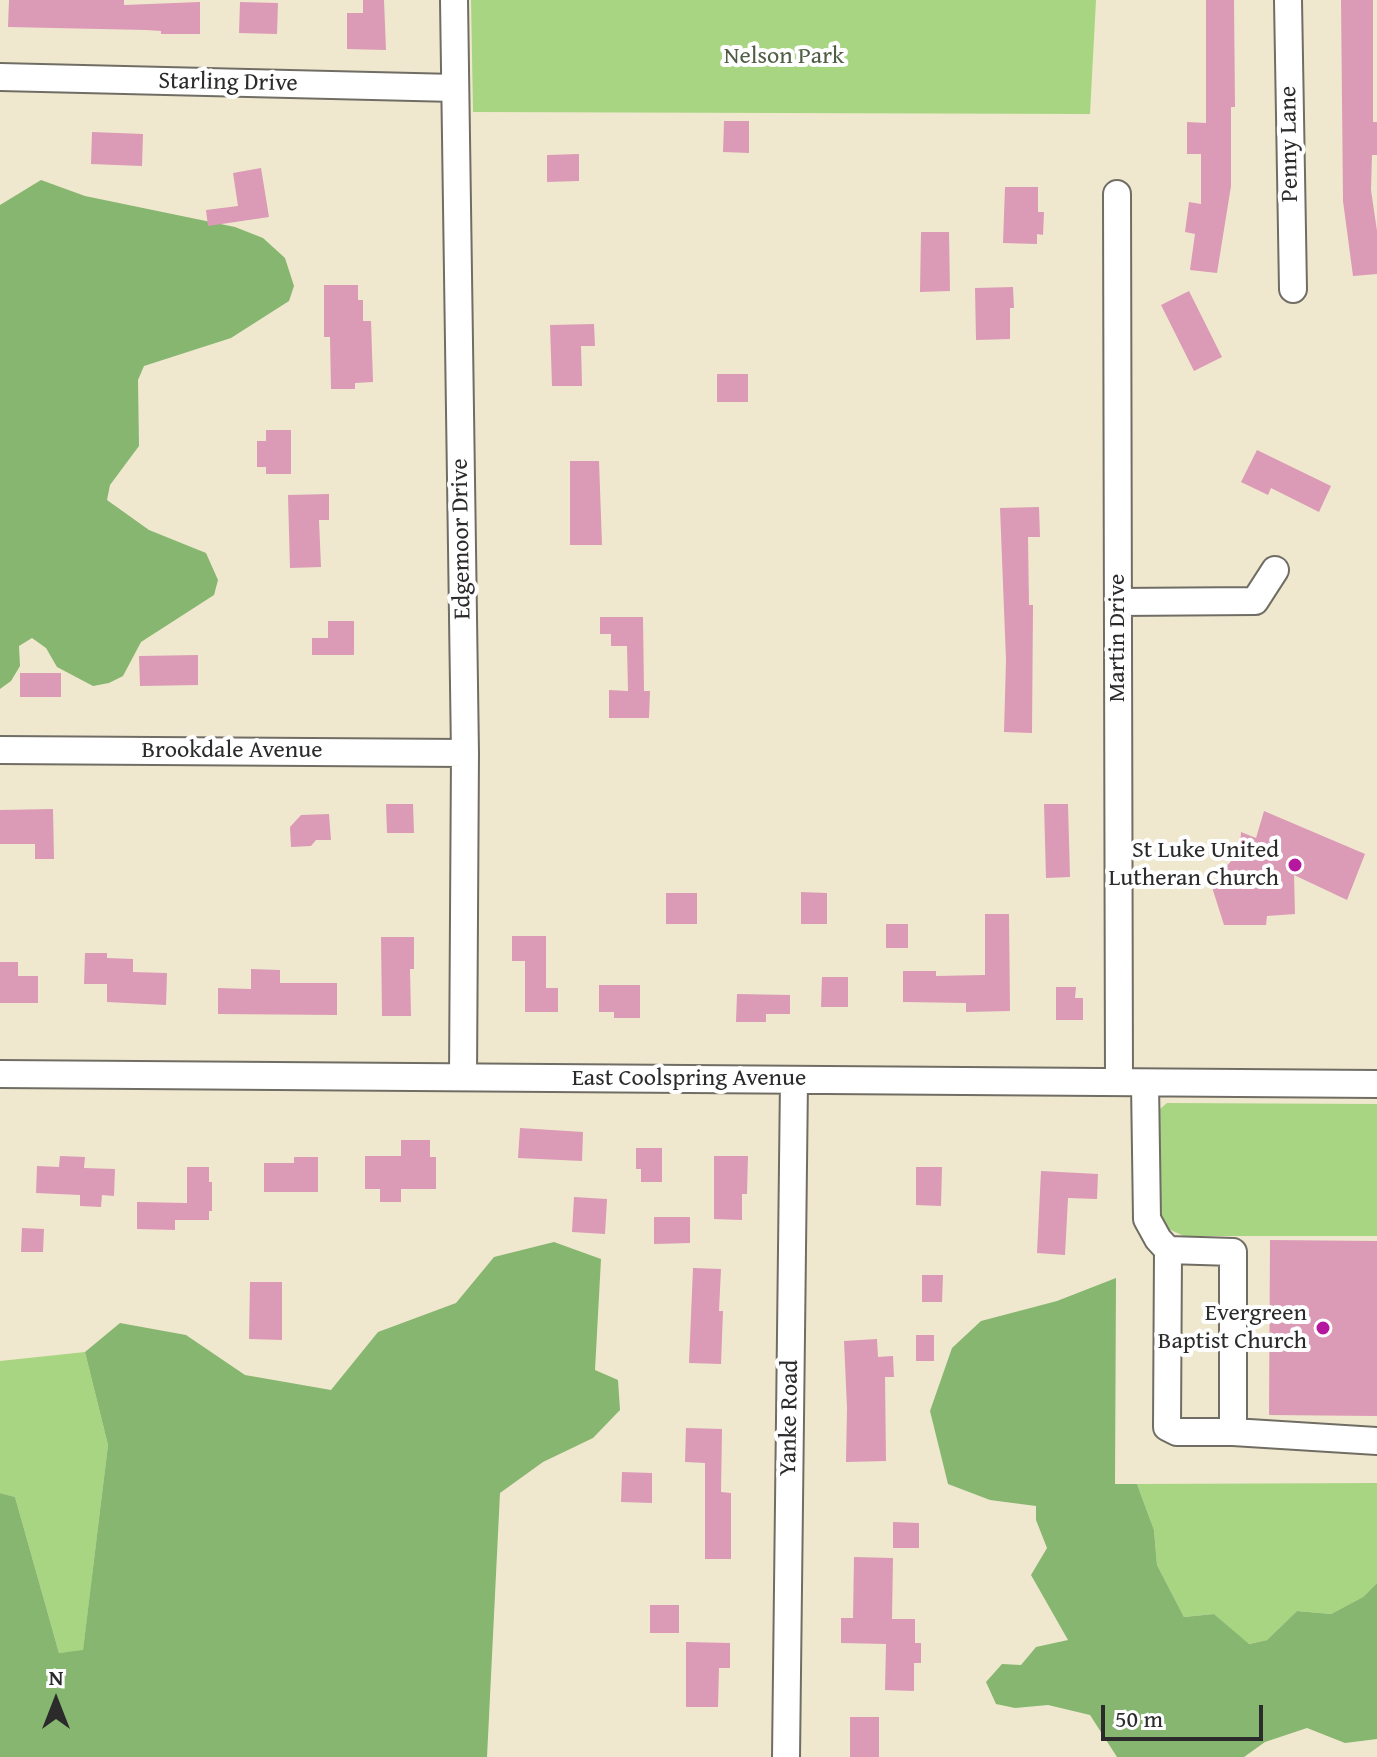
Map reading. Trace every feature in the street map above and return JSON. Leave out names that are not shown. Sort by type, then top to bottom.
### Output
[{"type":"street","name":"Edgemoor Drive","points":[[454,0],[465,753],[463,1077]]},
{"type":"street","name":"Penny Lane","points":[[1288,0],[1293,289]]},
{"type":"street","name":"Starling Drive","points":[[0,77],[455,88]]},
{"type":"street","name":"Martin Drive","points":[[1117,194],[1118,602],[1132,1082],[1147,1219],[1168,1250]]},
{"type":"street","points":[[1118,602],[1255,601],[1275,570]]},
{"type":"street","name":"Brookdale Avenue","points":[[0,750],[465,753]]},
{"type":"street","name":"East Coolspring Avenue","points":[[0,1074],[1377,1084]]},
{"type":"street","name":"Yanke Road","points":[[786,1757],[794,1080]]},
{"type":"street","points":[[1233,1432],[1233,1252],[1168,1250],[1167,1427],[1177,1432],[1233,1432],[1377,1441]]},
{"type":"green space","name":"Nelson Park","points":[[471,0],[1096,0],[1090,114],[473,112]]},
{"type":"green space","points":[[41,180],[85,196],[235,227],[263,238],[285,258],[294,286],[289,301],[231,338],[144,366],[138,380],[139,446],[110,485],[107,500],[149,530],[206,553],[218,580],[214,595],[141,642],[123,676],[109,683],[93,686],[57,667],[46,648],[32,638],[19,646],[20,666],[11,681],[0,689],[0,205]]},
{"type":"green space","points":[[1167,1103],[1377,1104],[1377,1236],[1184,1236],[1164,1227],[1155,1212],[1154,1114]]},
{"type":"green space","points":[[554,1242],[601,1259],[595,1370],[618,1380],[620,1410],[593,1438],[543,1462],[500,1493],[487,1757],[0,1757],[0,1493],[15,1497],[59,1653],[83,1650],[108,1445],[85,1352],[120,1323],[186,1335],[245,1375],[331,1390],[378,1332],[456,1303],[494,1257]]},
{"type":"green space","points":[[1116,1278],[1115,1484],[1137,1484],[1154,1530],[1157,1565],[1184,1617],[1214,1614],[1249,1644],[1267,1640],[1297,1611],[1331,1614],[1363,1597],[1377,1583],[1377,1739],[1345,1743],[1307,1728],[1265,1742],[1244,1757],[1117,1757],[1090,1715],[1048,1705],[1015,1708],[996,1704],[986,1682],[1002,1664],[1021,1665],[1036,1647],[1068,1640],[1031,1575],[1047,1548],[1036,1520],[1036,1506],[990,1500],[948,1484],[930,1411],[952,1348],[981,1321],[1057,1301]]},
{"type":"green space","points":[[85,1352],[108,1445],[83,1651],[59,1653],[15,1497],[0,1493],[0,1361]]},
{"type":"green space","points":[[1377,1483],[1377,1583],[1363,1597],[1331,1614],[1297,1611],[1267,1640],[1248,1644],[1214,1614],[1184,1617],[1157,1565],[1154,1530],[1137,1484]]},
{"type":"building","points":[[9,0],[124,0],[124,5],[200,2],[200,34],[8,27]]},
{"type":"building","points":[[363,0],[384,0],[386,50],[347,49],[347,13],[363,13]]},
{"type":"building","points":[[1206,0],[1234,0],[1235,107],[1231,107],[1231,186],[1217,273],[1190,270],[1195,234],[1185,232],[1189,202],[1201,204],[1201,154],[1187,154],[1187,122],[1206,123]]},
{"type":"building","points":[[1341,0],[1373,0],[1373,122],[1377,122],[1377,155],[1372,155],[1371,190],[1377,231],[1377,274],[1353,276],[1343,201]]},
{"type":"building","points":[[240,2],[278,3],[277,34],[239,33]]},
{"type":"building","points":[[724,121],[749,121],[749,153],[723,152]]},
{"type":"building","points":[[92,132],[143,134],[142,166],[91,164]]},
{"type":"building","points":[[579,154],[579,181],[547,182],[547,155]]},
{"type":"building","points":[[261,168],[269,217],[208,226],[206,210],[238,206],[233,173]]},
{"type":"building","points":[[1005,187],[1038,187],[1038,212],[1044,212],[1043,235],[1037,234],[1037,244],[1003,243]]},
{"type":"building","points":[[921,232],[949,232],[950,291],[920,292]]},
{"type":"building","points":[[324,285],[358,285],[358,300],[363,300],[363,321],[371,321],[373,382],[355,383],[355,389],[331,389],[330,337],[324,337]]},
{"type":"building","points":[[1013,287],[1010,339],[976,340],[975,288]]},
{"type":"building","points":[[1189,291],[1222,357],[1194,371],[1161,305]]},
{"type":"building","points":[[594,324],[595,346],[581,346],[582,386],[552,386],[550,325]]},
{"type":"building","points":[[717,374],[748,374],[748,402],[717,402]]},
{"type":"building","points":[[266,430],[291,430],[291,474],[266,474],[266,467],[257,467],[257,441],[266,441]]},
{"type":"building","points":[[1257,450],[1331,486],[1319,512],[1271,488],[1268,495],[1241,482]]},
{"type":"building","points":[[570,461],[599,461],[602,545],[570,545]]},
{"type":"building","points":[[329,494],[329,520],[319,520],[321,567],[290,568],[288,495]]},
{"type":"building","points":[[1039,507],[1040,537],[1028,537],[1029,605],[1033,605],[1032,733],[1004,732],[1006,660],[1000,508]]},
{"type":"building","points":[[600,617],[643,617],[644,691],[650,691],[649,718],[609,718],[609,690],[628,691],[627,646],[611,646],[611,634],[600,634]]},
{"type":"building","points":[[328,621],[354,621],[354,655],[312,655],[312,638],[328,638]]},
{"type":"building","points":[[198,655],[198,685],[140,686],[139,656]]},
{"type":"building","points":[[20,673],[61,673],[61,697],[20,697]]},
{"type":"building","points":[[386,804],[413,804],[414,833],[387,833]]},
{"type":"building","points":[[1044,804],[1068,804],[1070,877],[1046,878]]},
{"type":"building","points":[[53,809],[54,859],[35,859],[35,844],[0,844],[0,810]]},
{"type":"building","name":"St Luke United Lutheran Church","points":[[1264,811],[1365,854],[1347,900],[1294,875],[1295,914],[1267,916],[1266,925],[1224,925],[1211,884],[1240,851],[1241,832],[1256,838]]},
{"type":"building","points":[[329,814],[331,840],[316,840],[311,846],[291,847],[290,827],[301,815]]},
{"type":"building","points":[[801,892],[827,893],[827,924],[801,924]]},
{"type":"building","points":[[666,893],[697,893],[697,924],[666,924]]},
{"type":"building","points":[[985,914],[1009,914],[1010,1011],[966,1012],[966,1003],[903,1002],[903,971],[936,971],[936,976],[985,975]]},
{"type":"building","points":[[886,924],[908,924],[908,948],[886,948]]},
{"type":"building","points":[[512,936],[546,936],[546,988],[558,988],[558,1012],[525,1012],[525,961],[512,961]]},
{"type":"building","points":[[381,937],[414,937],[414,969],[410,969],[411,1016],[382,1016]]},
{"type":"building","points":[[85,953],[107,953],[107,958],[133,959],[133,972],[167,973],[166,1005],[107,1002],[107,984],[84,984]]},
{"type":"building","points":[[0,962],[18,962],[18,976],[38,976],[38,1003],[0,1003]]},
{"type":"building","points":[[251,969],[280,970],[280,983],[337,983],[337,1015],[218,1014],[218,988],[251,989]]},
{"type":"building","points":[[822,977],[848,977],[848,1007],[821,1007]]},
{"type":"building","points":[[599,985],[640,985],[640,1018],[614,1018],[614,1012],[599,1012]]},
{"type":"building","points":[[1056,987],[1076,987],[1075,998],[1083,998],[1083,1020],[1056,1020]]},
{"type":"building","points":[[737,994],[790,995],[790,1014],[766,1014],[766,1022],[736,1022]]},
{"type":"building","points":[[520,1128],[583,1132],[582,1161],[518,1158]]},
{"type":"building","points":[[401,1140],[430,1140],[430,1157],[436,1157],[436,1189],[401,1189],[401,1202],[380,1202],[380,1189],[365,1189],[365,1156],[401,1156]]},
{"type":"building","points":[[636,1148],[662,1148],[662,1182],[641,1182],[641,1169],[636,1169]]},
{"type":"building","points":[[60,1156],[85,1157],[84,1168],[115,1169],[114,1196],[102,1195],[101,1207],[80,1206],[80,1195],[36,1193],[37,1166],[59,1167]]},
{"type":"building","points":[[714,1156],[748,1156],[747,1194],[742,1194],[742,1220],[714,1219]]},
{"type":"building","points":[[294,1157],[318,1157],[318,1192],[264,1192],[264,1163],[294,1163]]},
{"type":"building","points":[[187,1167],[209,1167],[212,1211],[209,1211],[209,1220],[175,1220],[175,1230],[137,1229],[137,1202],[187,1203]]},
{"type":"building","points":[[916,1167],[942,1167],[941,1206],[916,1205]]},
{"type":"building","points":[[1041,1171],[1098,1174],[1097,1199],[1068,1198],[1065,1255],[1037,1253]]},
{"type":"building","points":[[574,1197],[607,1199],[605,1234],[572,1232]]},
{"type":"building","points":[[654,1217],[690,1217],[690,1243],[654,1244]]},
{"type":"building","points":[[22,1228],[44,1229],[43,1252],[21,1252]]},
{"type":"building","name":"Evergreen Baptist Church","points":[[1270,1240],[1377,1241],[1377,1416],[1269,1415]]},
{"type":"building","points":[[693,1268],[721,1269],[721,1364],[689,1363]]},
{"type":"building","points":[[922,1275],[943,1275],[942,1302],[922,1302]]},
{"type":"building","points":[[250,1282],[282,1282],[282,1340],[249,1339]]},
{"type":"building","points":[[916,1335],[934,1335],[934,1361],[916,1361]]},
{"type":"building","points":[[877,1339],[878,1357],[893,1356],[894,1377],[885,1377],[886,1461],[846,1462],[844,1341]]},
{"type":"building","points":[[686,1428],[722,1429],[721,1492],[731,1493],[731,1559],[705,1559],[705,1463],[685,1462]]},
{"type":"building","points":[[622,1472],[652,1473],[652,1503],[621,1502]]},
{"type":"building","points":[[893,1522],[919,1523],[919,1548],[893,1548]]},
{"type":"building","points":[[854,1557],[893,1558],[892,1619],[915,1619],[915,1643],[921,1643],[921,1663],[914,1663],[914,1691],[885,1690],[886,1644],[841,1643],[841,1618],[853,1618]]},
{"type":"building","points":[[650,1605],[679,1605],[679,1633],[650,1633]]},
{"type":"building","points":[[686,1642],[730,1643],[730,1668],[719,1668],[718,1707],[686,1707]]},
{"type":"building","points":[[850,1717],[879,1717],[879,1757],[850,1757]]},
{"type":"place","name":"St Luke United Lutheran Church","points":[[1295,865]]},
{"type":"place","name":"Evergreen Baptist Church","points":[[1323,1328]]}]
